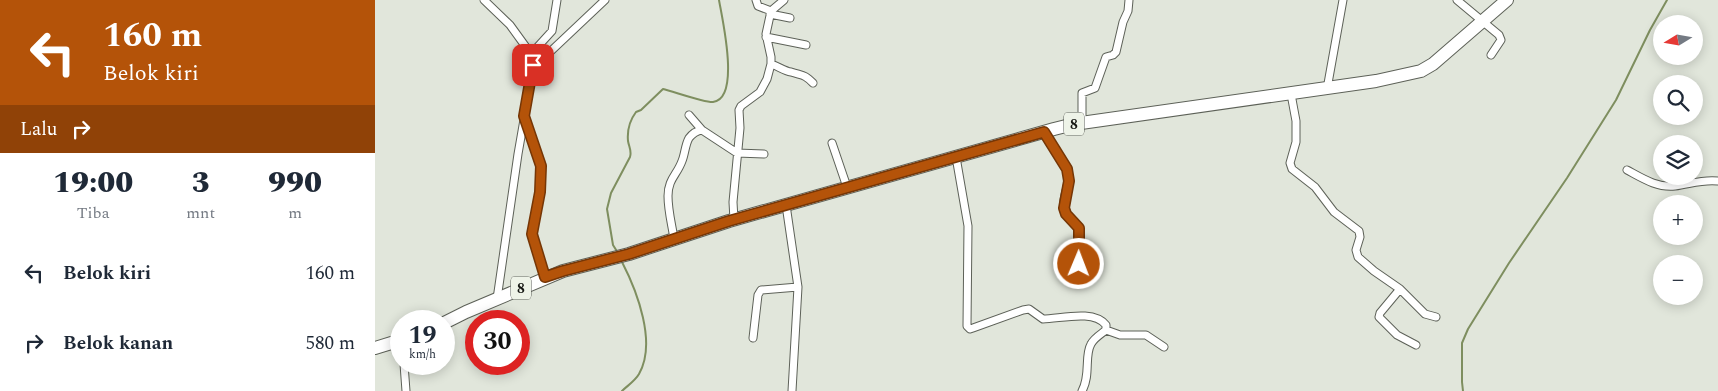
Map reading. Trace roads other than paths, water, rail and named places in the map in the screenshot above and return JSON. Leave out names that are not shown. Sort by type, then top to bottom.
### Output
[{"type":"highway","name":"8","points":[[455,317],[545,277],[563,271],[602,262],[733,220],[1044,132],[1081,123],[1327,89],[1421,71],[1433,64],[1507,0]]},
{"type":"highway","points":[[375,348],[390,343]]},
{"type":"street","points":[[484,0],[510,25],[531,54],[533,68],[497,298]]},
{"type":"street","points":[[531,54],[552,32],[557,0]]},
{"type":"street","points":[[533,68],[605,0]]},
{"type":"street","points":[[756,0],[758,6],[771,13],[790,18]]},
{"type":"street","points":[[733,220],[740,128],[739,110],[741,106],[760,92],[767,79],[771,64],[766,37],[771,13],[784,0]]},
{"type":"street","points":[[1081,123],[1082,93],[1095,88],[1106,57],[1116,52],[1123,22],[1128,11],[1129,0]]},
{"type":"street","points":[[1327,89],[1343,0]]},
{"type":"street","points":[[1457,0],[1501,38],[1491,55]]},
{"type":"street","points":[[766,37],[806,45]]},
{"type":"street","points":[[771,64],[790,72],[805,75],[813,83]]},
{"type":"street","points":[[1291,94],[1296,121],[1295,142],[1290,162],[1292,168],[1315,187],[1334,212],[1357,228],[1360,234],[1356,250],[1358,257],[1400,289],[1422,312],[1436,317]]},
{"type":"street","points":[[689,115],[701,130],[737,153],[764,154]]},
{"type":"street","points":[[524,116],[541,166],[540,192],[532,234],[545,277]]},
{"type":"street","points":[[674,239],[668,196],[669,186],[672,176],[678,170],[683,159],[689,138],[695,132],[701,130]]},
{"type":"street","points":[[1044,132],[1069,175],[1064,208],[1066,214],[1079,228],[1079,279]]},
{"type":"street","points":[[832,143],[847,187]]},
{"type":"street","points":[[957,157],[968,226],[966,324],[968,328],[1029,309],[1043,319],[1070,316],[1096,319],[1105,323],[1106,330]]},
{"type":"street","points":[[1627,170],[1655,184],[1668,186],[1703,180],[1718,180]]},
{"type":"street","points":[[786,205],[798,288],[792,391]]},
{"type":"street","points":[[753,338],[758,296],[761,290],[798,288]]},
{"type":"street","points":[[1400,289],[1380,313],[1379,317],[1397,335],[1416,345]]},
{"type":"street","points":[[1106,330],[1120,335],[1146,335],[1164,347]]},
{"type":"street","points":[[1082,391],[1087,380],[1091,344],[1106,330]]},
{"type":"street","points":[[405,375],[406,391]]},
{"type":"waterway","points":[[618,253],[613,245],[607,209],[611,193],[630,157],[628,133],[629,125],[634,115],[663,89],[713,102],[721,97],[726,87],[728,57],[719,0]]},
{"type":"waterway","points":[[1463,391],[1462,343],[1468,329],[1616,100],[1650,30],[1667,0]]},
{"type":"waterway","points":[[622,262],[639,302],[643,317],[646,347],[644,361],[639,374],[622,391]]}]
